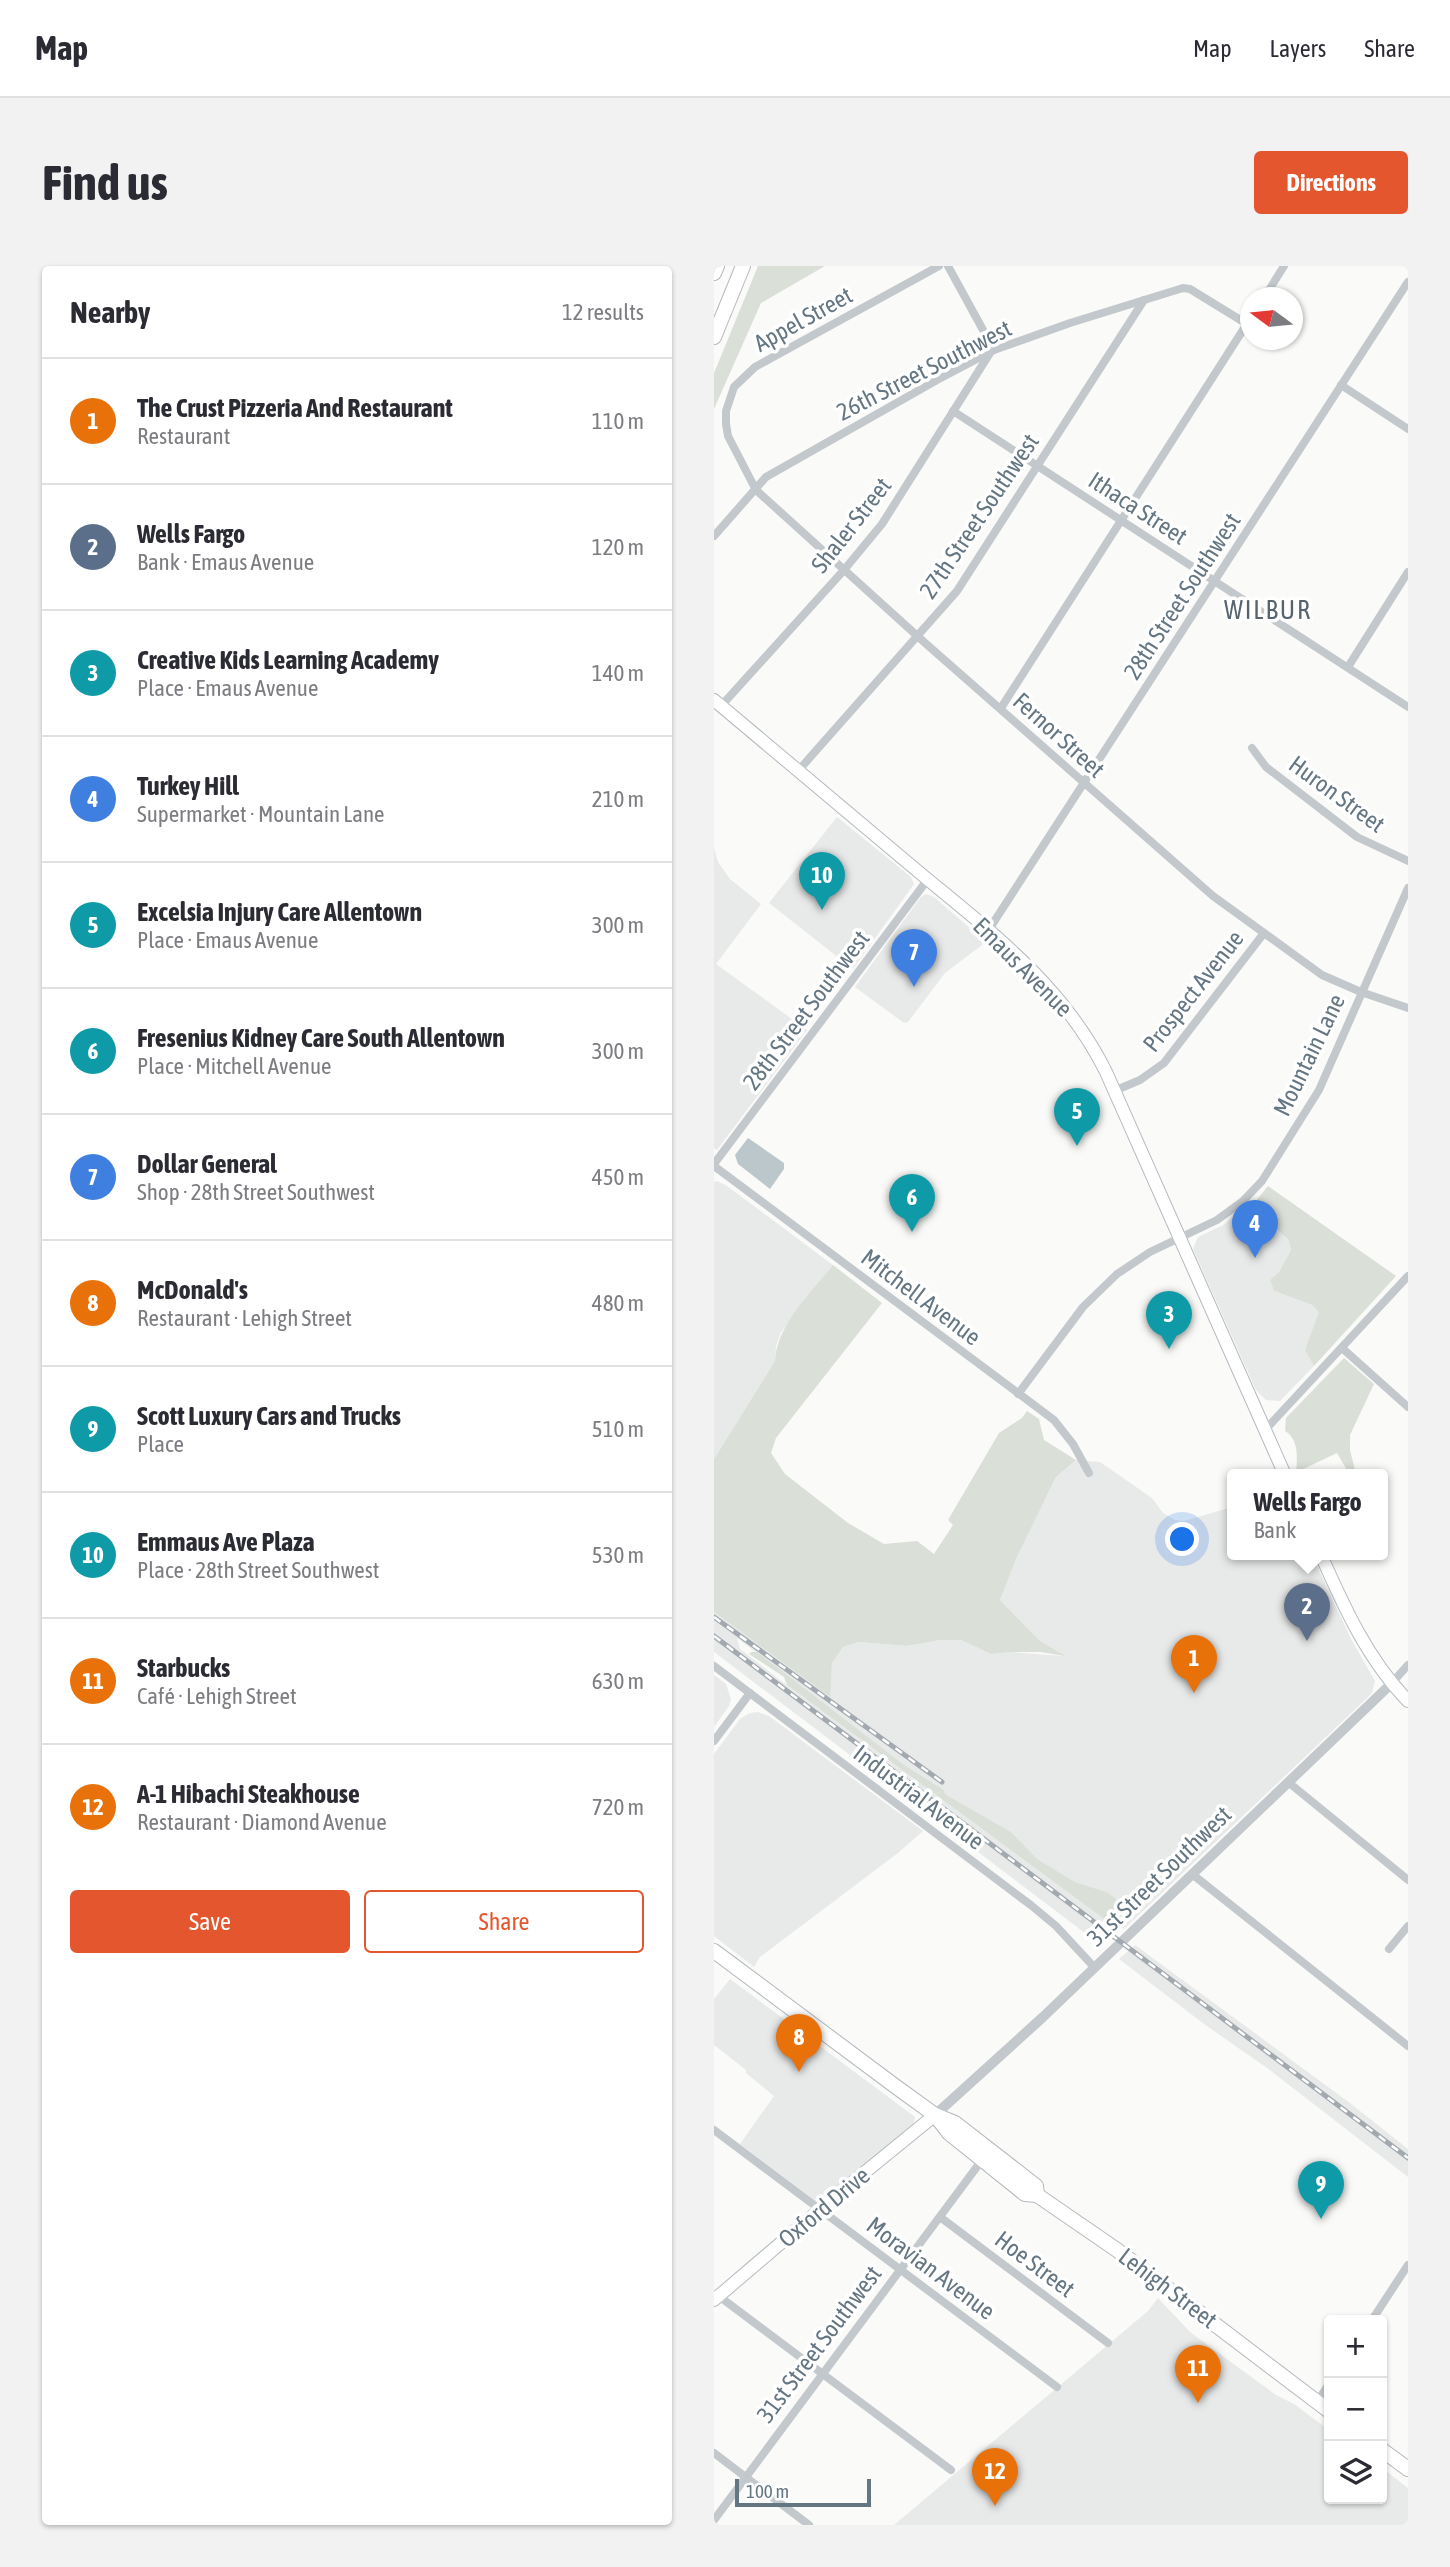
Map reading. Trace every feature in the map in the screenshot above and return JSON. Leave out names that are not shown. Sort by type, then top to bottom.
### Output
[{"type":"highway","points":[[714,273],[717,266]]},
{"type":"highway","points":[[714,337],[743,266]]},
{"type":"highway","name":"Lehigh Street","points":[[714,1951],[935,2115],[955,2123],[1036,2186],[1037,2195]]},
{"type":"highway","name":"Lehigh Street","points":[[935,2115],[949,2133],[1025,2194],[1037,2195],[1117,2250],[1323,2406]]},
{"type":"highway","points":[[1387,2454],[1408,2469]]},
{"type":"main road","name":"Emaus Avenue","points":[[717,703],[988,930],[1062,1001],[1096,1051],[1282,1469]]},
{"type":"main road","points":[[1323,1560],[1354,1625],[1391,1684],[1408,1701]]},
{"type":"main road","name":"Oxford Drive","points":[[716,2296],[935,2115]]},
{"type":"street","name":"Appel Street","points":[[728,436],[726,424],[729,399],[734,387],[749,370],[939,266]]},
{"type":"street","points":[[948,266],[992,351]]},
{"type":"street","points":[[1271,287],[1284,266]]},
{"type":"street","name":"26th Street Southwest","points":[[714,536],[766,477],[992,351],[1070,323],[1183,288],[1190,289],[1240,316]]},
{"type":"street","name":"28th Street Southwest","points":[[988,930],[1406,288]]},
{"type":"street","name":"27th Street Southwest","points":[[798,771],[957,592],[1144,300]]},
{"type":"street","points":[[1001,708],[1240,335]]},
{"type":"street","name":"Shaler Street","points":[[717,703],[844,570],[882,524],[992,351]]},
{"type":"street","points":[[1341,385],[1408,429]]},
{"type":"street","name":"Ithaca Street","points":[[953,411],[1408,707]]},
{"type":"street","name":"Fernor Street","points":[[728,436],[756,490],[1187,875],[1314,970],[1361,992],[1408,1008]]},
{"type":"street","points":[[1348,667],[1408,572]]},
{"type":"street","name":"Huron Street","points":[[1252,748],[1266,767],[1357,837],[1408,861]]},
{"type":"street","name":"28th Street Southwest","points":[[714,1165],[928,880]]},
{"type":"street","name":"Mountain Lane","points":[[1018,1394],[1075,1317],[1099,1290],[1136,1260],[1229,1213],[1262,1181],[1319,1090],[1408,888]]},
{"type":"street","name":"Prospect Avenue","points":[[1114,1091],[1140,1080],[1164,1063],[1264,933]]},
{"type":"street","name":"Mitchell Avenue","points":[[714,1165],[1054,1420],[1073,1444],[1090,1473]]},
{"type":"street","points":[[1265,1430],[1408,1276]]},
{"type":"street","points":[[1342,1348],[1408,1407]]},
{"type":"street","name":"31st Street Southwest","points":[[935,2115],[998,2059],[1408,1665]]},
{"type":"street","name":"Industrial Avenue","points":[[714,1666],[1032,1906],[1056,1926],[1094,1967]]},
{"type":"street","points":[[714,1741],[750,1693]]},
{"type":"street","points":[[1288,1782],[1408,1880]]},
{"type":"street","points":[[1192,1874],[1408,2046]]},
{"type":"street","points":[[1389,1949],[1408,1926]]},
{"type":"street","name":"Moravian Avenue","points":[[714,2130],[1057,2387]]},
{"type":"street","name":"31st Street Southwest","points":[[714,2520],[982,2160]]},
{"type":"street","name":"Hoe Street","points":[[940,2217],[1108,2343]]},
{"type":"street","points":[[1375,2315],[1408,2265]]},
{"type":"street","points":[[716,2296],[951,2470]]},
{"type":"street","points":[[714,2453],[809,2525]]},
{"type":"shaded area","points":[[758,266],[825,266],[761,303],[714,409],[714,373]]},
{"type":"shaded area","points":[[837,817],[911,877],[914,884],[853,969],[769,903]]},
{"type":"shaded area","points":[[714,848],[718,862],[730,879],[761,904],[716,964],[807,1030],[717,1150],[714,1148]]},
{"type":"shaded area","points":[[926,894],[934,897],[986,942],[945,973],[908,1022],[904,1023],[855,987],[921,897]]},
{"type":"shaded area","points":[[748,1138],[784,1163],[784,1169],[770,1189],[738,1164],[735,1155]]},
{"type":"shaded area","points":[[717,1181],[833,1265],[781,1332],[775,1361],[714,1459],[714,1182]]},
{"type":"shaded area","points":[[1268,1186],[1396,1276],[1314,1366],[1305,1350],[1319,1312],[1312,1305],[1274,1291],[1270,1280],[1279,1272],[1291,1250],[1288,1239],[1251,1207]]},
{"type":"shaded area","points":[[1248,1205],[1288,1239],[1291,1250],[1279,1272],[1270,1280],[1274,1291],[1312,1305],[1320,1312],[1305,1350],[1314,1366],[1280,1401],[1266,1400],[1256,1390],[1193,1249],[1198,1237],[1223,1225]]},
{"type":"shaded area","points":[[833,1265],[882,1303],[776,1438],[771,1453],[785,1474],[848,1523],[884,1544],[917,1541],[934,1554],[953,1525],[948,1520],[999,1433],[1022,1418],[1027,1411],[1039,1419],[1044,1440],[1076,1460],[1056,1477],[1017,1557],[1000,1600],[1040,1641],[1065,1656],[1040,1652],[991,1654],[961,1640],[941,1640],[907,1646],[859,1642],[843,1647],[832,1663],[830,1697],[714,1612],[714,1459],[775,1361],[777,1347],[788,1322]]},
{"type":"shaded area","points":[[1344,1358],[1374,1384],[1350,1435],[1355,1469],[1346,1469],[1337,1453],[1303,1469],[1296,1469],[1295,1445],[1285,1431],[1286,1418]]},
{"type":"shaded area","points":[[1076,1460],[1100,1462],[1152,1498],[1163,1513],[1175,1520],[1184,1521],[1227,1508],[1227,1560],[1314,1560],[1351,1639],[1375,1681],[1372,1693],[1367,1698],[1124,1929],[1120,1902],[1107,1892],[1075,1882],[1036,1859],[1011,1832],[945,1794],[944,1790],[903,1764],[737,1638],[740,1649],[780,1680],[1119,1930],[1102,1946],[714,1652],[714,1612],[829,1696],[832,1663],[843,1647],[859,1642],[907,1646],[941,1640],[961,1640],[991,1654],[1011,1652],[1063,1656],[1040,1641],[1000,1600],[1017,1557],[1056,1477]]},
{"type":"shaded area","points":[[757,1652],[903,1764],[944,1790],[945,1794],[1011,1832],[1037,1859],[1075,1882],[1107,1892],[1120,1902],[1122,1927],[1119,1930],[787,1685],[784,1677],[749,1654]]},
{"type":"shaded area","points":[[714,1675],[726,1684],[731,1699],[714,1727]]},
{"type":"shaded area","points":[[758,1712],[769,1716],[923,1831],[898,1853],[760,1957],[754,1967],[714,1936],[714,1754],[740,1719]]},
{"type":"shaded area","points":[[1135,1945],[1350,2103],[1408,2149],[1408,2177],[1267,2068],[1119,1959]]},
{"type":"shaded area","points":[[730,1979],[915,2117],[914,2123],[907,2130],[822,2201],[816,2201],[740,2144],[774,2096],[714,2045],[714,1999]]},
{"type":"shaded area","points":[[1158,2298],[1190,2332],[1324,2426],[1324,2504],[1387,2504],[1387,2472],[1408,2488],[1408,2525],[894,2525],[1148,2311]]},
{"type":"railway","points":[[714,1617],[942,1782]]},
{"type":"railway","points":[[714,1636],[1408,2158]]},
{"type":"place","name":"Emmaus Ave Plaza","points":[[822,910]]},
{"type":"place","name":"Dollar General","points":[[914,987]]},
{"type":"place","name":"Excelsia Injury Care Allentown","points":[[1077,1146]]},
{"type":"place","name":"Fresenius Kidney Care South Allentown","points":[[912,1232]]},
{"type":"place","name":"Turkey Hill","points":[[1255,1258]]},
{"type":"place","name":"Creative Kids Learning Academy","points":[[1169,1349]]},
{"type":"place","name":"Wells Fargo","points":[[1307,1641]]},
{"type":"place","name":"The Crust Pizzeria And Restaurant","points":[[1194,1693]]},
{"type":"place","name":"McDonald's","points":[[799,2072]]},
{"type":"place","name":"Scott Luxury Cars and Trucks","points":[[1321,2219]]},
{"type":"place","name":"Starbucks","points":[[1198,2403]]},
{"type":"place","name":"A-1 Hibachi Steakhouse","points":[[995,2506]]},
{"type":"district","name":"WILBUR","points":[[1268,610]]}]
